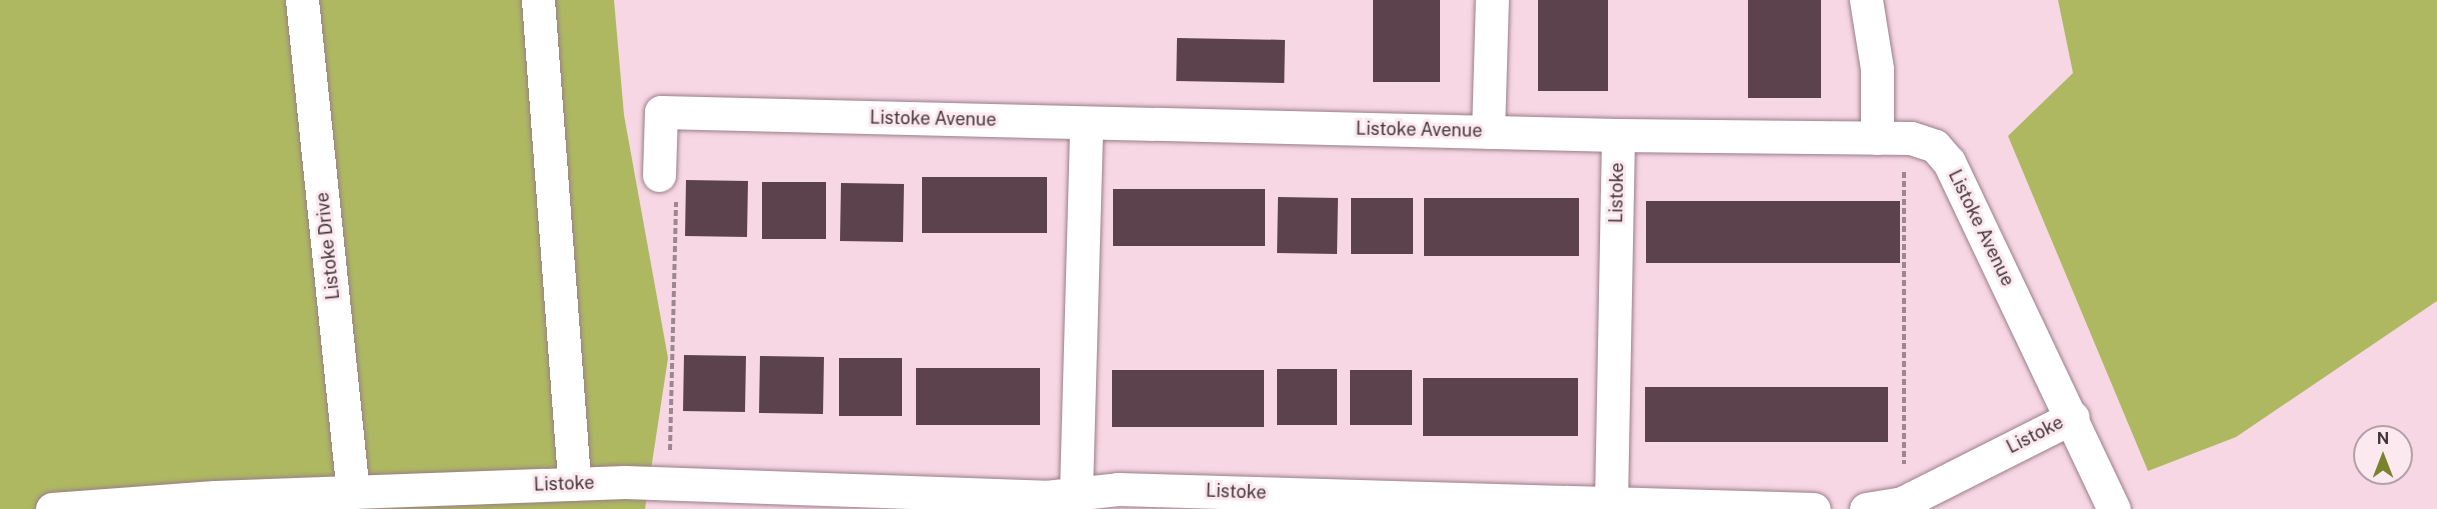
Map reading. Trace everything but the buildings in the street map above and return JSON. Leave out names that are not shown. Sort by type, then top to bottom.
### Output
[{"type":"street","name":"Listoke Drive","points":[[302,0],[353,492]]},
{"type":"street","points":[[538,0],[574,484]]},
{"type":"street","points":[[1488,132],[1492,0]]},
{"type":"street","points":[[1866,0],[1890,138]]},
{"type":"street","name":"Listoke Avenue","points":[[659,175],[661,112],[1618,135],[1890,138],[1935,146],[1949,162],[2073,417],[2114,509]]},
{"type":"street","points":[[1076,491],[1086,123]]},
{"type":"street","name":"Listoke","points":[[1611,502],[1618,135]]},
{"type":"street","name":"Listoke","points":[[1866,509],[1902,503],[2073,417]]},
{"type":"street","name":"Listoke","points":[[52,509],[353,492],[669,483],[1046,497],[1076,491],[1118,489],[1814,509]]},
{"type":"path","points":[[1890,138],[1904,471],[1917,495]]},
{"type":"path","points":[[659,175],[677,178],[669,483]]},
{"type":"green space","points":[[0,0],[614,0],[624,115],[668,358],[645,509],[0,509]]},
{"type":"green space","points":[[2058,0],[2437,0],[2437,301],[2236,437],[2148,471],[2008,136],[2073,73]]}]
